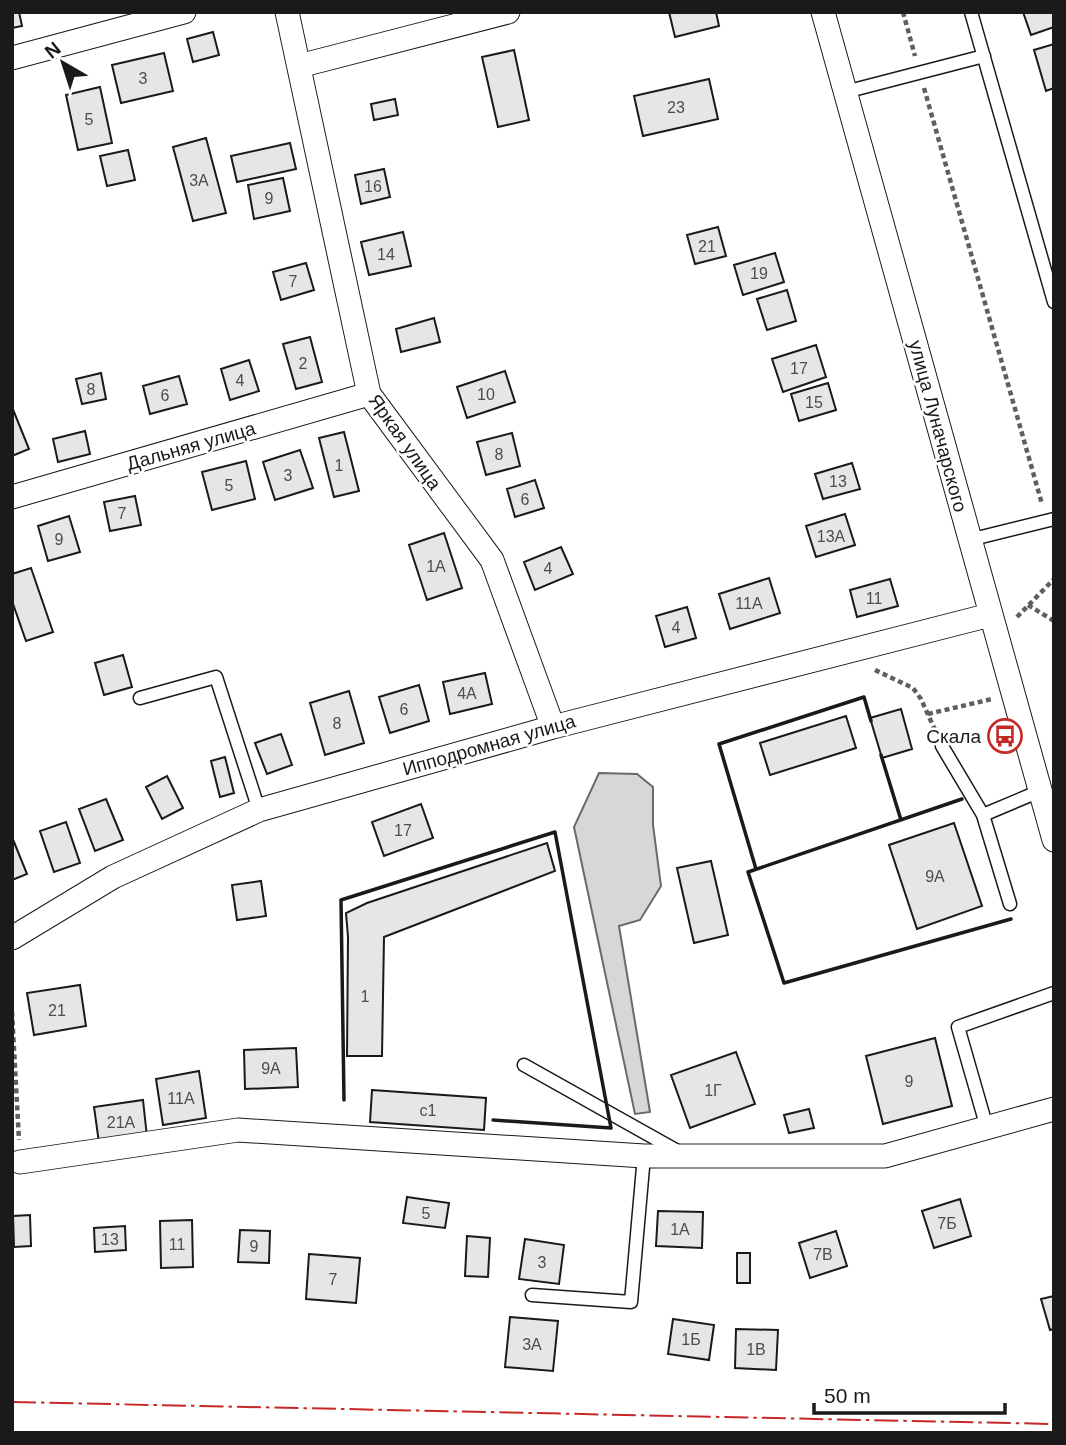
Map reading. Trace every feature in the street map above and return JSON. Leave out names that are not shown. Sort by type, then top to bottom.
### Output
[{"type":"street","points":[[12,58],[184,12]]},
{"type":"street","name":"Яркая улица","points":[[287,12],[369,394],[492,560],[553,727]]},
{"type":"street","points":[[299,66],[509,12]]},
{"type":"street","name":"улица Луначарского","points":[[823,12],[1054,840]]},
{"type":"street","name":"Дальняя улица","points":[[12,497],[369,394]]},
{"type":"street","name":"Ипподромная улица","points":[[12,937],[113,877],[259,810],[553,727],[990,615]]},
{"type":"street","points":[[20,1162],[238,1130],[644,1156],[885,1156],[1054,1109]]},
{"type":"lane","points":[[971,12],[1054,302]]},
{"type":"lane","points":[[845,93],[984,56]]},
{"type":"lane","points":[[969,540],[1050,520]]},
{"type":"lane","points":[[140,698],[216,677],[259,810]]},
{"type":"lane","points":[[942,746],[983,815],[1010,904]]},
{"type":"lane","points":[[983,815],[1040,791]]},
{"type":"lane","points":[[987,1128],[958,1027],[1054,993]]},
{"type":"lane","points":[[524,1065],[688,1156]]},
{"type":"lane","points":[[531,1295],[631,1302],[644,1156]]},
{"type":"path","points":[[903,12],[1050,520]]},
{"type":"path","points":[[1028,606],[1054,621]]},
{"type":"path","points":[[855,649],[867,666],[913,688],[921,699],[942,746]]},
{"type":"path","points":[[12,1012],[20,1162]]},
{"type":"shaded area","points":[[599,773],[637,774],[653,787],[653,825],[661,886],[640,920],[619,926],[650,1112],[635,1114],[574,827]]},
{"type":"building","points":[[12,12],[19,12],[22,26],[12,28]]},
{"type":"building","points":[[669,12],[716,12],[719,26],[675,37]]},
{"type":"building","points":[[1023,12],[1053,12],[1054,27],[1031,35]]},
{"type":"building","points":[[213,32],[219,55],[193,62],[187,39]]},
{"type":"building","points":[[1054,44],[1054,88],[1046,91],[1034,50]]},
{"type":"building","points":[[514,50],[529,120],[498,127],[482,57]]},
{"type":"building","points":[[164,53],[173,91],[121,103],[112,65]]},
{"type":"building","points":[[709,79],[718,119],[643,136],[634,96]]},
{"type":"building","points":[[100,87],[112,143],[78,150],[66,95]]},
{"type":"building","points":[[395,99],[398,115],[374,120],[371,104]]},
{"type":"building","points":[[206,138],[226,213],[193,221],[173,147]]},
{"type":"building","points":[[290,143],[296,169],[237,182],[231,156]]},
{"type":"building","points":[[128,150],[135,180],[107,186],[100,156]]},
{"type":"building","points":[[384,169],[390,197],[361,204],[355,175]]},
{"type":"building","points":[[283,178],[290,211],[254,219],[248,185]]},
{"type":"building","points":[[718,227],[726,256],[695,264],[687,235]]},
{"type":"building","points":[[403,232],[411,266],[369,275],[361,242]]},
{"type":"building","points":[[775,253],[784,282],[743,295],[734,265]]},
{"type":"building","points":[[306,263],[314,290],[281,300],[273,272]]},
{"type":"building","points":[[787,290],[796,321],[767,330],[757,299]]},
{"type":"building","points":[[434,318],[440,342],[401,352],[396,329]]},
{"type":"building","points":[[310,337],[322,382],[296,389],[283,344]]},
{"type":"building","points":[[816,345],[826,377],[783,392],[772,359]]},
{"type":"building","points":[[249,360],[259,391],[230,400],[221,369]]},
{"type":"building","points":[[505,371],[515,402],[467,418],[457,387]]},
{"type":"building","points":[[101,373],[106,399],[82,404],[76,379]]},
{"type":"building","points":[[179,376],[187,404],[150,414],[143,386]]},
{"type":"building","points":[[828,383],[836,410],[799,421],[791,394]]},
{"type":"building","points":[[12,407],[29,449],[12,456]]},
{"type":"building","points":[[85,431],[90,454],[58,462],[53,439]]},
{"type":"building","points":[[344,432],[359,491],[334,497],[319,438]]},
{"type":"building","points":[[512,433],[520,466],[486,475],[477,442]]},
{"type":"building","points":[[300,450],[313,488],[275,500],[263,462]]},
{"type":"building","points":[[246,461],[255,499],[212,510],[202,472]]},
{"type":"building","points":[[852,463],[860,489],[823,499],[815,474]]},
{"type":"building","points":[[535,480],[544,508],[515,517],[507,489]]},
{"type":"building","points":[[135,496],[141,525],[110,531],[104,502]]},
{"type":"building","points":[[845,514],[855,545],[816,557],[806,526]]},
{"type":"building","points":[[69,516],[80,552],[48,561],[38,526]]},
{"type":"building","points":[[444,533],[462,588],[427,600],[409,545]]},
{"type":"building","points":[[561,547],[573,574],[535,590],[524,562]]},
{"type":"building","points":[[31,568],[53,632],[26,641],[12,601],[12,574]]},
{"type":"building","points":[[769,578],[780,613],[730,629],[719,594]]},
{"type":"building","points":[[890,579],[898,606],[857,617],[850,590]]},
{"type":"building","points":[[687,607],[696,638],[665,647],[656,616]]},
{"type":"building","points":[[123,655],[132,687],[104,695],[95,663]]},
{"type":"building","points":[[485,673],[492,704],[450,714],[443,682]]},
{"type":"building","points":[[419,685],[429,721],[390,733],[379,697]]},
{"type":"building","points":[[349,691],[364,743],[325,755],[310,703]]},
{"type":"building","points":[[901,709],[912,749],[882,758],[870,718]]},
{"type":"building","points":[[846,716],[856,748],[770,775],[760,743]]},
{"type":"building","points":[[281,734],[292,765],[267,774],[255,743]]},
{"type":"building","points":[[225,757],[234,793],[220,797],[211,761]]},
{"type":"building","points":[[167,776],[183,808],[162,819],[146,787]]},
{"type":"building","points":[[106,799],[123,840],[95,851],[79,809]]},
{"type":"building","points":[[421,804],[433,838],[384,856],[372,822]]},
{"type":"building","points":[[66,822],[80,863],[54,872],[40,831]]},
{"type":"building","points":[[954,823],[982,906],[917,929],[889,845]]},
{"type":"building","points":[[12,837],[27,874],[12,880]]},
{"type":"building","points":[[547,843],[555,871],[384,937],[382,1056],[347,1056],[346,913],[367,903]]},
{"type":"building","points":[[711,861],[728,935],[694,943],[677,868]]},
{"type":"building","points":[[261,881],[266,916],[237,920],[232,885]]},
{"type":"building","points":[[80,985],[86,1026],[34,1035],[27,993]]},
{"type":"building","points":[[935,1038],[952,1106],[883,1124],[866,1056]]},
{"type":"building","points":[[296,1048],[298,1087],[245,1089],[244,1050]]},
{"type":"building","points":[[736,1052],[755,1104],[690,1128],[671,1075]]},
{"type":"building","points":[[199,1071],[206,1118],[163,1125],[156,1079]]},
{"type":"building","points":[[372,1090],[486,1098],[484,1130],[370,1122]]},
{"type":"building","points":[[143,1100],[147,1137],[99,1143],[94,1107]]},
{"type":"building","points":[[809,1109],[814,1128],[789,1133],[784,1115]]},
{"type":"building","points":[[407,1197],[449,1203],[445,1228],[403,1223]]},
{"type":"building","points":[[960,1199],[971,1236],[934,1248],[922,1211]]},
{"type":"building","points":[[658,1211],[703,1212],[702,1248],[656,1246]]},
{"type":"building","points":[[30,1215],[31,1246],[14,1247],[13,1216]]},
{"type":"building","points":[[192,1220],[193,1267],[161,1268],[160,1221]]},
{"type":"building","points":[[125,1226],[126,1250],[95,1252],[94,1228]]},
{"type":"building","points":[[240,1230],[270,1231],[269,1263],[238,1262]]},
{"type":"building","points":[[836,1231],[847,1266],[810,1278],[799,1243]]},
{"type":"building","points":[[467,1236],[490,1238],[488,1277],[465,1276]]},
{"type":"building","points":[[525,1239],[564,1245],[559,1284],[519,1279]]},
{"type":"building","points":[[737,1253],[750,1253],[750,1283],[737,1283]]},
{"type":"building","points":[[309,1254],[360,1258],[356,1303],[306,1299]]},
{"type":"building","points":[[1054,1296],[1054,1329],[1050,1330],[1041,1299]]},
{"type":"building","points":[[510,1317],[558,1321],[553,1371],[505,1367]]},
{"type":"building","points":[[673,1319],[714,1325],[709,1360],[668,1354]]},
{"type":"building","points":[[736,1329],[778,1330],[776,1370],[735,1368]]},
{"type":"wall","points":[[756,869],[719,744],[864,697],[871,721]]},
{"type":"wall","points":[[881,755],[901,820]]},
{"type":"wall","points":[[962,799],[748,872],[784,983],[1011,919]]},
{"type":"wall","points":[[344,1100],[341,900],[555,832],[611,1128],[493,1120]]},
{"type":"power","points":[[12,1402],[1054,1424]]},
{"type":"place","name":"Скала","points":[[1005,736]]}]
